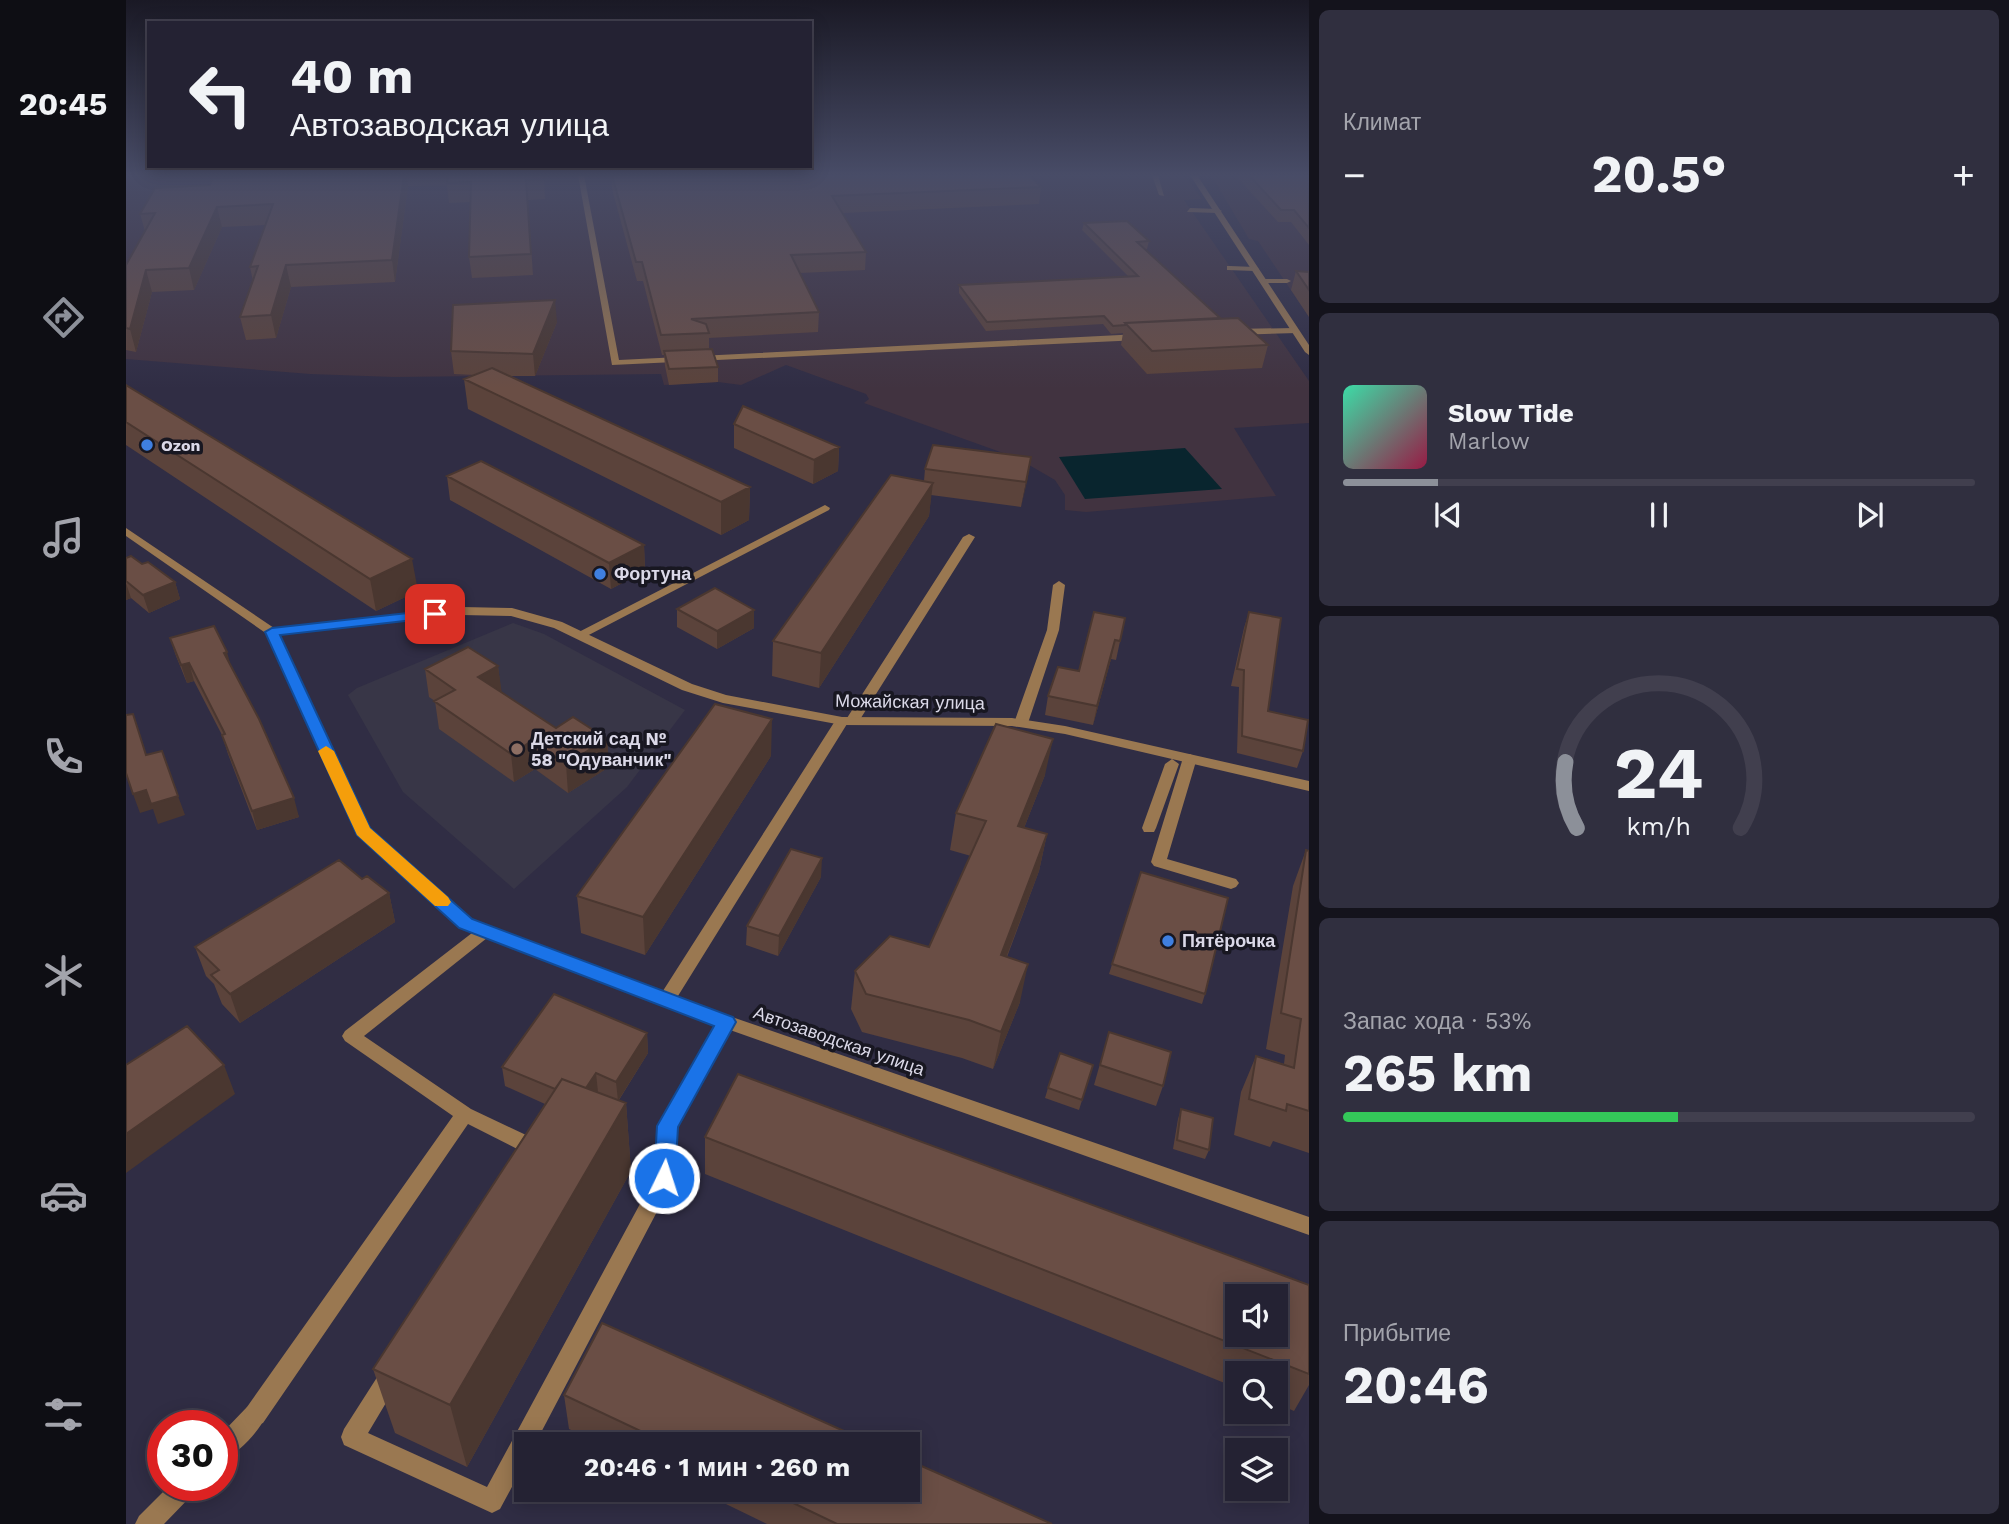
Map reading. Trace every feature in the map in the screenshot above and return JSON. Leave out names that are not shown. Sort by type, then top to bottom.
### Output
[{"type":"street","points":[[593,246],[615,363],[1150,336]]},
{"type":"street","points":[[1241,246],[1309,352]]},
{"type":"street","points":[[1230,268],[1255,269]]},
{"type":"street","points":[[1263,281],[1287,281]]},
{"type":"street","points":[[1218,333],[1309,326]]},
{"type":"street","points":[[579,635],[825,508]]},
{"type":"street","points":[[126,531],[272,632]]},
{"type":"street","points":[[667,999],[969,537]]},
{"type":"street","points":[[1021,723],[1053,630],[1059,585]]},
{"type":"street","name":"Можайская улица","points":[[272,632],[462,611],[512,612],[558,625],[687,687],[723,699],[847,721],[1021,723],[1065,730],[1309,786]]},
{"type":"street","name":"Автозаводская улица","points":[[272,632],[363,831],[466,924],[726,1022],[1309,1226]]},
{"type":"street","points":[[1190,758],[1159,862],[1231,883]]},
{"type":"street","points":[[1150,828],[1172,764]]},
{"type":"street","points":[[484,932],[351,1036],[464,1114],[538,1150],[531,1162]]},
{"type":"street","points":[[404,1357],[352,1437],[492,1502],[664,1178],[668,1126],[726,1022]]},
{"type":"street","points":[[238,1433],[256,1415],[464,1114]]},
{"type":"street","points":[[147,1524],[170,1501]]},
{"type":"shaded area","points":[[126,246],[1216,246],[1309,381],[1309,423],[1234,428],[1276,496],[1086,512],[1065,510],[1065,495],[1055,480],[1017,458],[864,403],[869,399],[866,394],[786,365],[741,385],[718,382],[664,385],[661,374],[394,377],[310,374],[126,359]]},
{"type":"shaded area","points":[[1261,246],[1309,246],[1309,317]]},
{"type":"shaded area","name":"Детский сад № 58 \"Одуванчик\"","points":[[513,623],[544,634],[685,710],[627,787],[514,889],[403,792],[348,695],[357,688]]},
{"type":"water","points":[[1185,448],[1222,489],[1085,499],[1059,457]]},
{"type":"building","points":[[137,246],[199,246],[189,268],[146,270],[130,329],[126,328],[126,265]]},
{"type":"building","points":[[258,246],[394,246],[392,260],[286,265],[271,315],[240,317],[258,266],[250,267]]},
{"type":"building","points":[[469,246],[530,246],[531,254],[469,257]]},
{"type":"building","points":[[632,246],[862,246],[866,252],[791,255],[819,312],[691,319],[706,324],[709,333],[661,335],[642,262],[636,262]]},
{"type":"building","points":[[1108,246],[1141,246],[1220,318],[1113,326],[1104,316],[987,322],[959,285],[1138,276]]},
{"type":"building","points":[[1296,271],[1309,272],[1309,290]]},
{"type":"building","points":[[555,300],[533,354],[451,351],[453,305]]},
{"type":"building","points":[[1238,318],[1268,345],[1152,351],[1125,323]]},
{"type":"building","points":[[712,349],[718,367],[669,369],[664,351]]},
{"type":"building","points":[[492,368],[750,487],[721,502],[464,379]]},
{"type":"building","points":[[126,385],[412,559],[370,579],[126,422]]},
{"type":"building","points":[[743,406],[839,447],[814,460],[734,424]]},
{"type":"building","points":[[933,445],[1031,457],[1026,482],[925,469]]},
{"type":"building","points":[[481,461],[644,545],[609,563],[447,476]]},
{"type":"building","points":[[891,475],[933,483],[821,653],[773,641]]},
{"type":"building","points":[[131,556],[142,564],[148,562],[175,582],[143,595],[126,581],[126,558]]},
{"type":"building","points":[[715,588],[754,610],[717,631],[677,609]]},
{"type":"building","points":[[1094,612],[1125,618],[1120,641],[1115,640],[1097,706],[1048,696],[1058,667],[1079,671]]},
{"type":"building","points":[[1249,612],[1281,618],[1268,711],[1308,720],[1303,751],[1242,736],[1244,670],[1237,669]]},
{"type":"building","points":[[214,626],[227,652],[224,653],[259,719],[294,798],[252,811],[222,735],[225,734],[189,663],[181,665],[170,638]]},
{"type":"building","points":[[468,647],[498,666],[478,677],[556,728],[573,717],[607,739],[566,764],[532,741],[511,754],[434,701],[455,690],[425,669]]},
{"type":"building","points":[[715,704],[772,719],[643,917],[577,896]]},
{"type":"building","points":[[133,714],[146,755],[162,751],[178,796],[151,804],[146,790],[133,794],[126,773],[126,715]]},
{"type":"building","points":[[996,724],[1053,739],[1018,826],[1047,834],[1001,955],[1028,964],[1001,1032],[969,1020],[866,994],[855,971],[890,936],[929,947],[986,821],[956,813]]},
{"type":"building","points":[[791,849],[822,858],[779,936],[747,926]]},
{"type":"building","points":[[1306,850],[1309,851],[1309,1111],[1287,1104],[1286,1111],[1249,1099],[1256,1056],[1294,1068],[1301,1019],[1281,1013]]},
{"type":"building","points":[[339,860],[362,879],[367,876],[389,893],[230,994],[211,975],[219,970],[195,947]]},
{"type":"building","name":"Пятёрочка","points":[[1141,872],[1228,898],[1205,994],[1112,964]]},
{"type":"building","points":[[554,994],[647,1033],[616,1082],[596,1073],[586,1088],[562,1079],[555,1089],[502,1067]]},
{"type":"building","points":[[187,1026],[224,1065],[126,1134],[126,1065]]},
{"type":"building","points":[[1109,1032],[1171,1052],[1163,1086],[1100,1065]]},
{"type":"building","points":[[1060,1053],[1093,1065],[1082,1100],[1048,1088]]},
{"type":"building","points":[[738,1074],[1309,1285],[1309,1374],[1288,1366],[1288,1361],[1276,1361],[1240,1347],[1288,1347],[1288,1284],[1225,1284],[1225,1341],[705,1137]]},
{"type":"building","points":[[562,1079],[626,1103],[450,1405],[373,1369]]},
{"type":"building","points":[[1181,1109],[1213,1118],[1209,1150],[1177,1140]]},
{"type":"building","points":[[602,1323],[846,1432],[643,1432],[564,1395]]},
{"type":"building","points":[[920,1465],[1052,1524],[837,1524],[791,1502],[920,1502]]},
{"type":"slow traffic","points":[[326,751],[363,831],[442,902]]},
{"type":"place","name":"Ozon","points":[[147,445]]},
{"type":"place","name":"Фортуна","points":[[600,574]]},
{"type":"place","name":"Детский сад № 58 \"Одуванчик\"","points":[[517,749]]},
{"type":"place","name":"Пятёрочка","points":[[1168,941]]},
{"type":"route","points":[[435,614],[272,632],[363,831],[466,924],[726,1022],[668,1126],[664,1178]]}]
